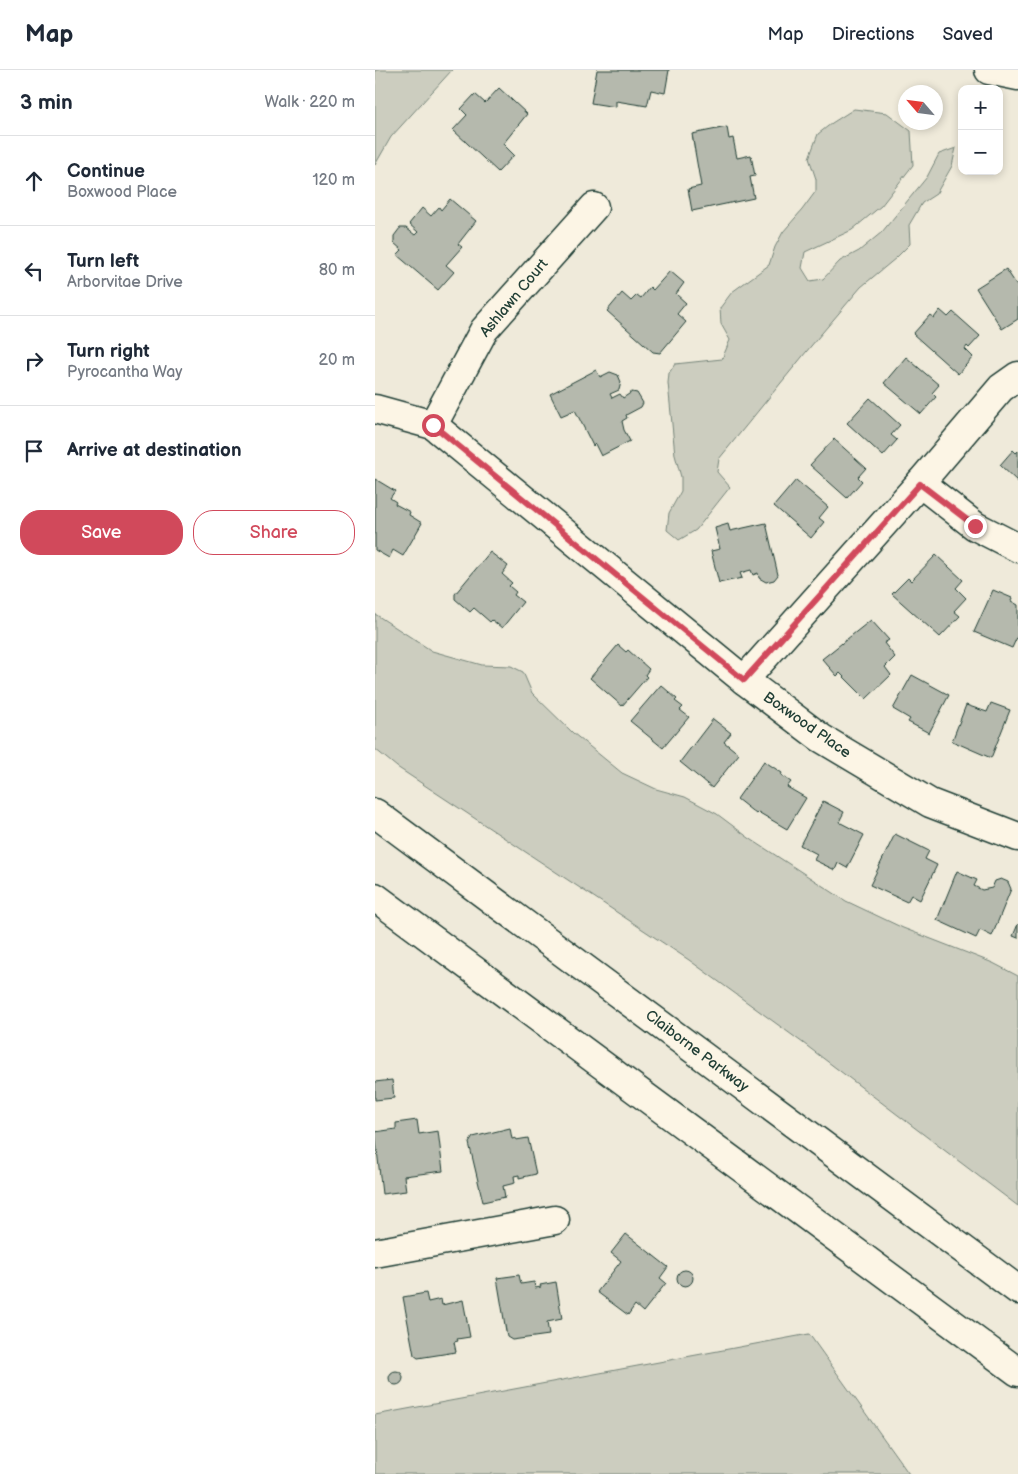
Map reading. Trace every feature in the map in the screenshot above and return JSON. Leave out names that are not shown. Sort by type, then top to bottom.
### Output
[{"type":"street","points":[[989,70],[1018,76]]},
{"type":"street","name":"Ashlawn Court","points":[[433,425],[484,330],[594,206]]},
{"type":"street","points":[[744,680],[920,484],[1001,388],[1018,376]]},
{"type":"street","name":"Boxwood Place","points":[[375,409],[433,425],[744,680],[821,738],[930,803],[1018,837]]},
{"type":"street","points":[[920,484],[975,526],[1018,548]]},
{"type":"street","name":"Claiborne Parkway","points":[[375,813],[1018,1290]]},
{"type":"street","points":[[375,896],[1018,1372]]},
{"type":"street","points":[[375,1253],[555,1220]]},
{"type":"shaded area","points":[[375,70],[452,70],[391,137],[375,165]]},
{"type":"shaded area","points":[[854,109],[887,113],[898,121],[898,130],[911,131],[913,165],[881,206],[852,230],[805,252],[802,268],[810,281],[823,279],[840,261],[859,251],[882,232],[927,177],[939,154],[956,148],[952,166],[936,194],[922,203],[909,225],[910,244],[861,287],[719,459],[717,472],[730,487],[696,530],[679,540],[667,530],[669,513],[681,491],[681,477],[675,455],[668,383],[669,373],[675,364],[722,359],[730,340],[721,324],[720,308],[732,292],[769,265],[775,247],[783,232],[816,191],[816,179],[809,158],[818,134]]},
{"type":"shaded area","points":[[375,614],[432,651],[482,665],[511,666],[523,672],[532,693],[573,733],[622,773],[656,789],[685,797],[717,814],[749,838],[846,901],[903,928],[993,963],[1018,976],[1018,1206],[803,1043],[689,960],[397,767],[375,749]]},
{"type":"shaded area","points":[[809,1334],[909,1474],[375,1474],[375,1415]]},
{"type":"building","points":[[597,70],[669,70],[665,93],[651,90],[647,106],[616,101],[616,107],[591,103]]},
{"type":"building","points":[[499,88],[527,114],[503,144],[514,155],[498,172],[453,130],[467,115],[461,109],[475,94],[485,103]]},
{"type":"building","points":[[727,127],[729,139],[733,138],[737,158],[751,155],[755,176],[750,177],[754,198],[692,211],[688,189],[701,186],[692,134]]},
{"type":"building","points":[[450,199],[476,221],[458,244],[462,247],[446,265],[454,272],[438,290],[397,255],[402,250],[394,243],[394,236],[400,228],[406,228],[415,235],[418,232],[409,224],[422,208],[431,216],[439,207],[441,210]]},
{"type":"building","points":[[1006,269],[1018,287],[1018,319],[1002,329],[976,288]]},
{"type":"building","points":[[670,271],[684,283],[676,294],[686,303],[677,314],[686,322],[660,353],[653,352],[607,311],[622,293],[631,301],[637,295],[641,298],[650,287],[653,290]]},
{"type":"building","points":[[940,310],[948,317],[953,312],[980,336],[969,348],[967,346],[965,349],[973,357],[958,374],[913,334],[930,315],[934,318]]},
{"type":"building","points":[[906,357],[939,385],[932,393],[936,397],[921,414],[884,383]]},
{"type":"building","points":[[596,370],[600,377],[610,372],[618,375],[621,382],[619,390],[610,394],[612,398],[620,394],[623,398],[632,392],[637,393],[643,403],[641,407],[626,415],[627,418],[622,421],[630,441],[601,456],[595,444],[593,446],[575,410],[561,416],[550,394]]},
{"type":"building","points":[[870,398],[900,425],[891,435],[897,440],[883,456],[847,423]]},
{"type":"building","points":[[834,439],[866,468],[858,477],[862,481],[847,498],[810,465]]},
{"type":"building","points":[[1013,450],[1016,453],[1018,451],[1018,482],[1000,465]]},
{"type":"building","points":[[375,479],[395,491],[390,498],[396,502],[395,504],[410,512],[409,515],[422,523],[403,556],[393,550],[389,558],[375,550]]},
{"type":"building","points":[[796,480],[828,507],[819,518],[824,522],[811,538],[774,506]]},
{"type":"building","points":[[766,523],[778,575],[774,580],[766,582],[759,578],[758,573],[753,575],[751,570],[740,573],[742,578],[719,583],[711,551],[720,549],[715,528],[728,524],[730,531]]},
{"type":"building","points":[[490,552],[508,566],[502,574],[512,583],[509,586],[516,592],[514,595],[523,602],[502,628],[492,620],[490,622],[474,608],[470,612],[455,599],[455,594]]},
{"type":"building","points":[[936,555],[963,580],[956,588],[966,598],[954,611],[960,616],[940,637],[892,594],[908,578],[911,581]]},
{"type":"building","points":[[993,590],[1012,598],[1011,601],[1018,605],[1018,635],[1012,648],[974,632]]},
{"type":"building","points":[[871,620],[889,640],[884,643],[895,657],[885,667],[891,675],[866,699],[840,673],[837,676],[822,659]]},
{"type":"building","points":[[618,645],[626,652],[628,650],[649,669],[645,675],[647,677],[622,706],[590,678]]},
{"type":"building","points":[[912,675],[949,695],[929,733],[908,722],[910,719],[893,709]]},
{"type":"building","points":[[661,685],[677,699],[675,701],[683,707],[680,710],[689,717],[663,748],[630,721]]},
{"type":"building","points":[[991,703],[1010,710],[991,758],[952,741],[966,705],[987,712]]},
{"type":"building","points":[[713,719],[731,733],[724,742],[739,754],[712,788],[680,762]]},
{"type":"building","points":[[764,761],[782,773],[781,775],[791,782],[787,787],[806,798],[787,829],[758,812],[756,814],[737,799]]},
{"type":"building","points":[[823,801],[844,812],[839,822],[864,835],[847,868],[838,863],[835,870],[814,860],[817,854],[800,845]]},
{"type":"building","points":[[895,834],[929,851],[925,859],[937,865],[920,900],[911,895],[907,902],[870,885]]},
{"type":"building","points":[[957,871],[977,880],[974,886],[982,890],[992,888],[995,881],[1001,879],[1008,882],[1011,889],[992,936],[980,930],[976,938],[937,920]]},
{"type":"building","points":[[1018,924],[1018,938],[1013,936]]},
{"type":"building","points":[[392,1080],[394,1098],[375,1100],[375,1082]]},
{"type":"building","points":[[417,1120],[419,1134],[438,1131],[443,1171],[404,1176],[406,1191],[382,1194],[375,1132],[396,1129],[396,1123]]},
{"type":"building","points":[[510,1128],[512,1139],[528,1138],[536,1174],[519,1178],[519,1175],[514,1176],[515,1183],[503,1186],[505,1197],[483,1202],[469,1143],[473,1137]]},
{"type":"building","points":[[626,1234],[668,1267],[660,1278],[666,1283],[643,1312],[635,1305],[628,1315],[597,1292],[621,1261],[611,1253]]},
{"type":"building","points":[[685,1270],[693,1278],[685,1286],[677,1278]]},
{"type":"building","points":[[519,1275],[521,1284],[534,1282],[535,1288],[541,1287],[540,1285],[556,1282],[562,1319],[547,1322],[549,1335],[512,1340],[507,1337],[497,1278]]},
{"type":"building","points":[[426,1293],[428,1302],[441,1299],[442,1305],[463,1300],[470,1337],[457,1339],[458,1341],[454,1342],[456,1352],[418,1358],[414,1355],[403,1297]]},
{"type":"building","points":[[393,1371],[399,1371],[403,1378],[399,1385],[393,1385],[389,1381],[389,1375]]},
{"type":"route","points":[[433,425],[744,680],[920,484],[975,526]]}]
